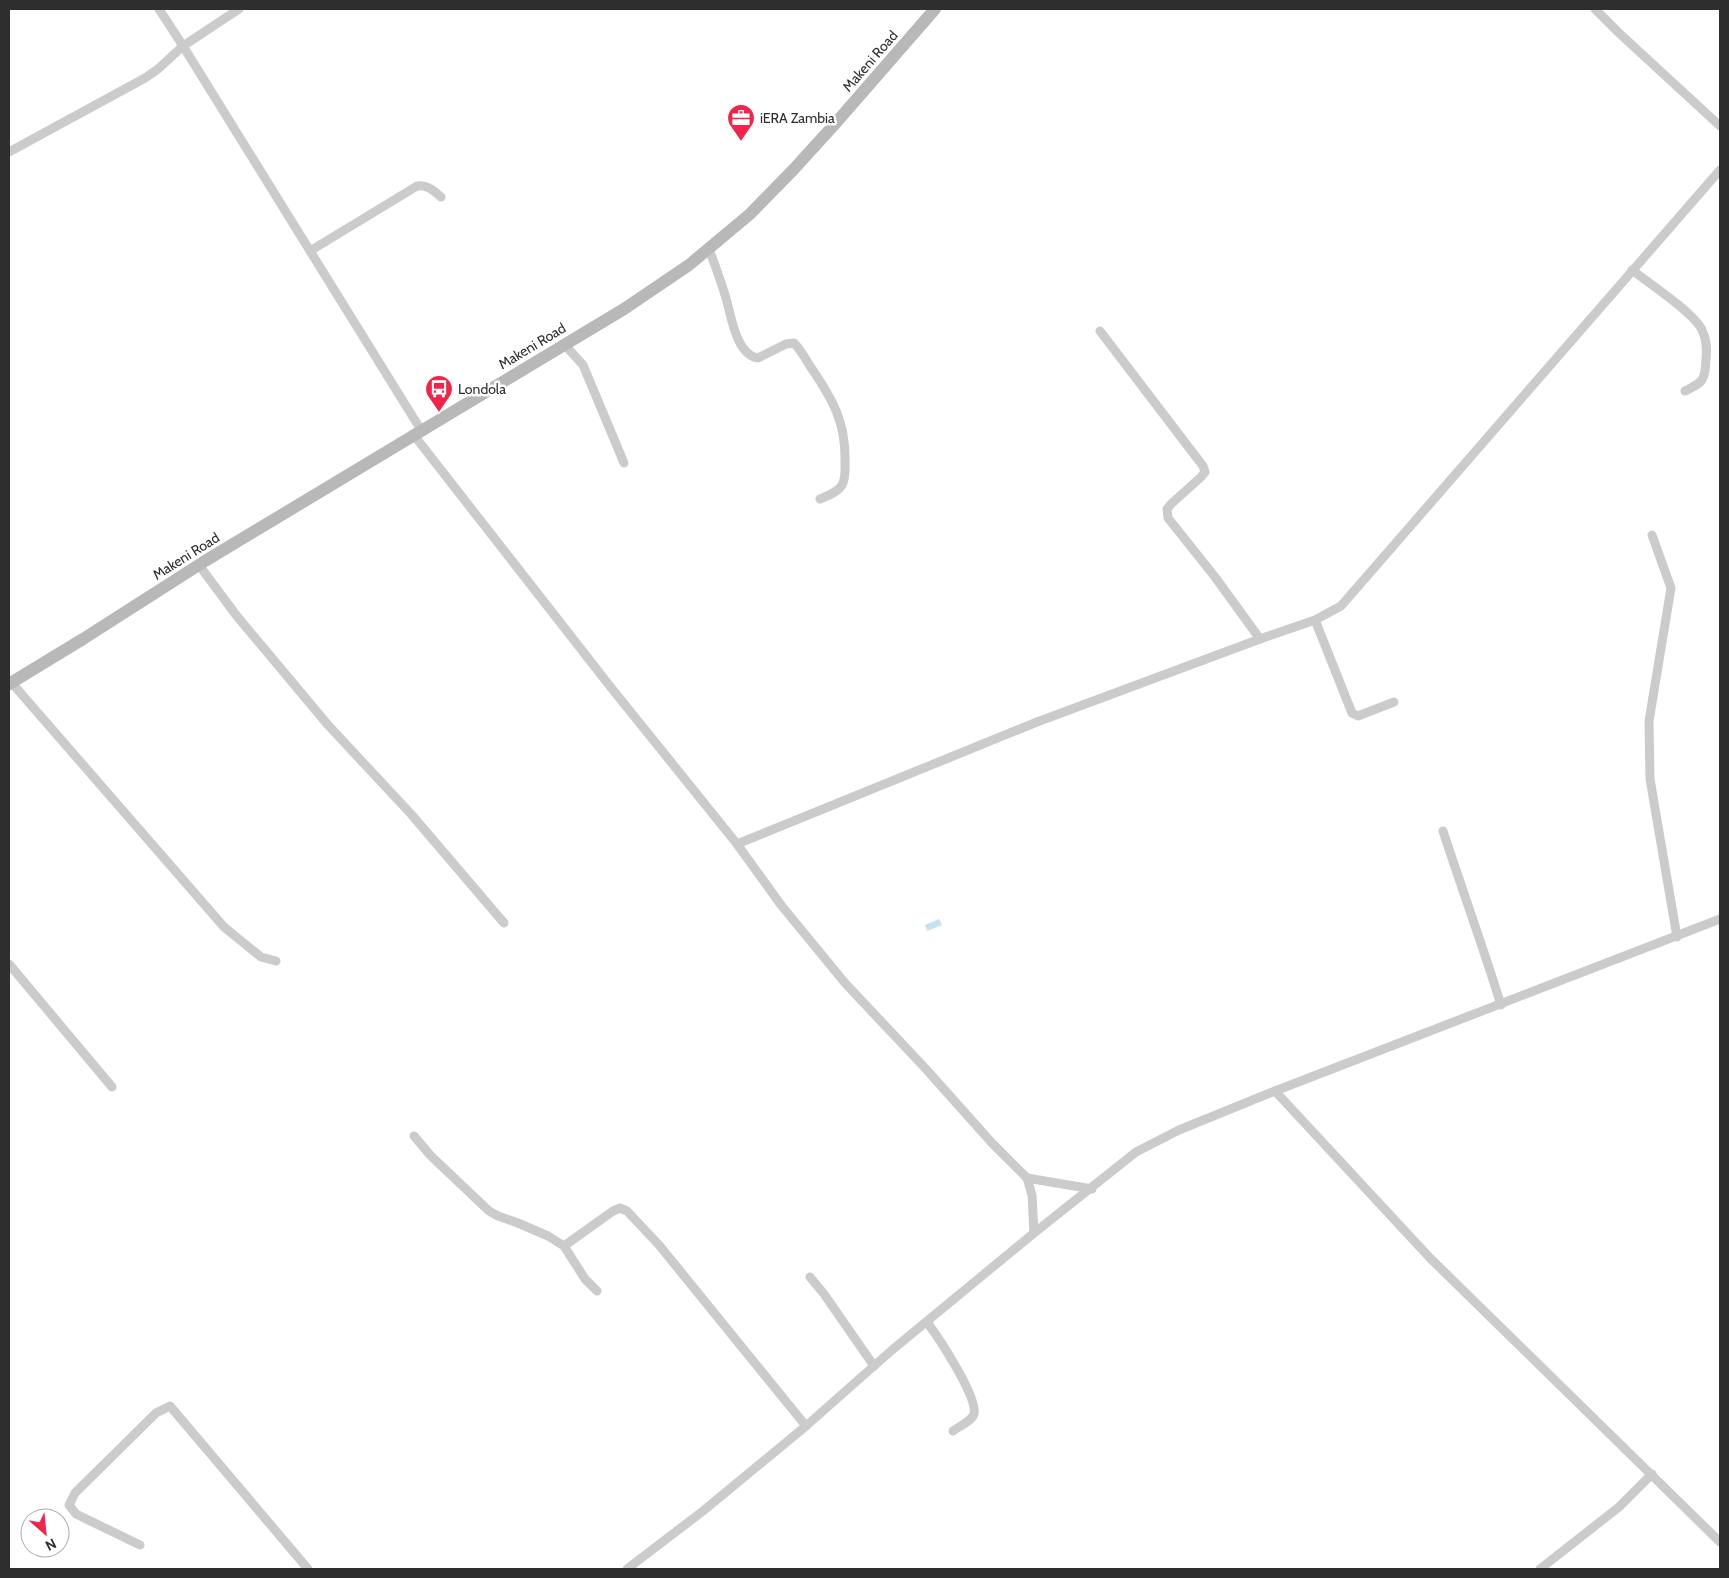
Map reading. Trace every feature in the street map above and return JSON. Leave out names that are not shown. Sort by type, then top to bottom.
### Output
[{"type":"main road","name":"Makeni Road","points":[[10,683],[83,640],[199,565],[670,279],[750,214],[793,170],[935,9]]},
{"type":"street","points":[[158,9],[310,251],[417,432],[609,685],[737,844],[781,905],[845,984],[925,1068],[992,1144],[1027,1178],[1032,1195],[1034,1233]]},
{"type":"street","points":[[9,152],[145,78],[183,46],[239,9]]},
{"type":"street","points":[[1595,9],[1654,67],[1720,126]]},
{"type":"street","points":[[737,844],[1037,722],[1315,620],[1341,606],[1720,170]]},
{"type":"street","points":[[310,251],[417,186],[428,187],[442,197]]},
{"type":"street","points":[[709,249],[734,330],[743,347],[751,356],[758,358],[786,344],[794,344],[820,381],[838,414],[846,446],[845,476],[842,485],[836,491],[820,500]]},
{"type":"street","points":[[1632,270],[1675,303],[1701,328],[1707,347],[1706,374],[1704,380],[1685,391]]},
{"type":"street","points":[[1100,331],[1203,466],[1205,472],[1170,504],[1166,513],[1260,639]]},
{"type":"street","points":[[564,344],[583,365],[624,463]]},
{"type":"street","points":[[1652,535],[1671,588],[1649,721],[1650,779],[1677,937]]},
{"type":"street","points":[[199,565],[236,615],[328,725],[411,814],[504,923]]},
{"type":"street","points":[[1315,620],[1352,712],[1358,716],[1394,702]]},
{"type":"street","points":[[10,683],[224,927],[261,957],[276,962]]},
{"type":"street","points":[[1443,832],[1465,901],[1489,963],[1501,1004]]},
{"type":"street","points":[[627,1569],[806,1426],[874,1366],[1034,1233],[1092,1189],[1125,1159],[1136,1152],[1179,1130],[1275,1091],[1720,920]]},
{"type":"street","points":[[9,964],[112,1086]]},
{"type":"street","points":[[1275,1091],[1430,1258],[1720,1542]]},
{"type":"street","points":[[414,1136],[431,1156],[493,1214],[533,1229],[564,1246],[586,1279],[596,1290]]},
{"type":"street","points":[[1027,1178],[1092,1189]]},
{"type":"street","points":[[564,1246],[613,1211],[620,1208],[628,1211],[659,1245],[806,1426]]},
{"type":"street","points":[[810,1277],[874,1366]]},
{"type":"street","points":[[927,1322],[962,1379],[974,1408],[974,1414],[971,1418],[953,1432]]},
{"type":"street","points":[[140,1545],[76,1514],[68,1504],[75,1492],[156,1413],[170,1406],[308,1569]]},
{"type":"street","points":[[1540,1569],[1619,1507],[1652,1474]]},
{"type":"water","points":[[939,919],[942,925],[927,931],[925,925]]},
{"type":"place","name":"iERA Zambia","points":[[741,142]]},
{"type":"place","name":"Londola","points":[[439,413]]}]
